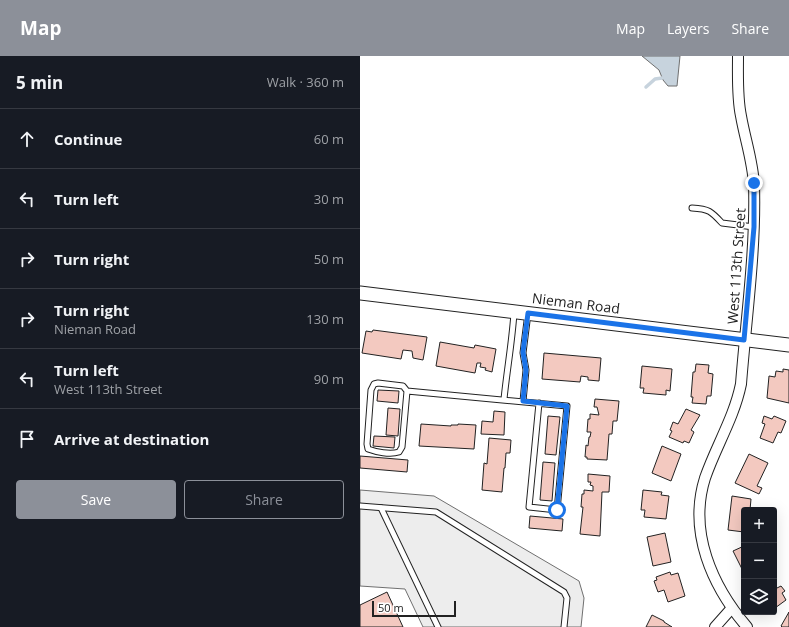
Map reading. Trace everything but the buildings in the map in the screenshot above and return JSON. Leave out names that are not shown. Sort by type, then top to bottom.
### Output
[{"type":"street","name":"West 113th Street","points":[[738,56],[738,82],[741,115],[754,183],[754,227],[738,401],[705,478],[698,512],[699,529],[703,549],[714,576],[731,609],[747,627]]},
{"type":"street","name":"Nieman Road","points":[[360,293],[789,345]]},
{"type":"street","points":[[715,627],[731,609]]},
{"type":"lane","points":[[692,208],[705,208],[712,212],[722,223],[754,227]]},
{"type":"lane","points":[[504,399],[508,362],[512,350],[514,312]]},
{"type":"lane","points":[[523,401],[526,370],[523,352],[528,313]]},
{"type":"lane","points":[[407,390],[402,447],[399,452],[381,452],[368,449],[367,444],[371,390],[374,384],[402,386],[407,390],[504,399],[567,406],[557,510],[529,507],[539,403]]},
{"type":"lane","points":[[360,506],[436,512],[564,592],[567,598],[564,627]]},
{"type":"lane","points":[[381,508],[438,627]]},
{"type":"shaded area","points":[[642,56],[680,56],[677,86],[668,86],[663,80],[659,70]]},
{"type":"shaded area","points":[[360,490],[434,496],[579,581],[584,598],[581,627],[423,627],[405,589],[360,586]]},
{"type":"waterway","points":[[646,87],[655,79],[662,78]]},
{"type":"route","points":[[557,510],[567,406],[523,401],[526,370],[523,352],[528,313],[744,340],[754,227],[754,183]]}]
